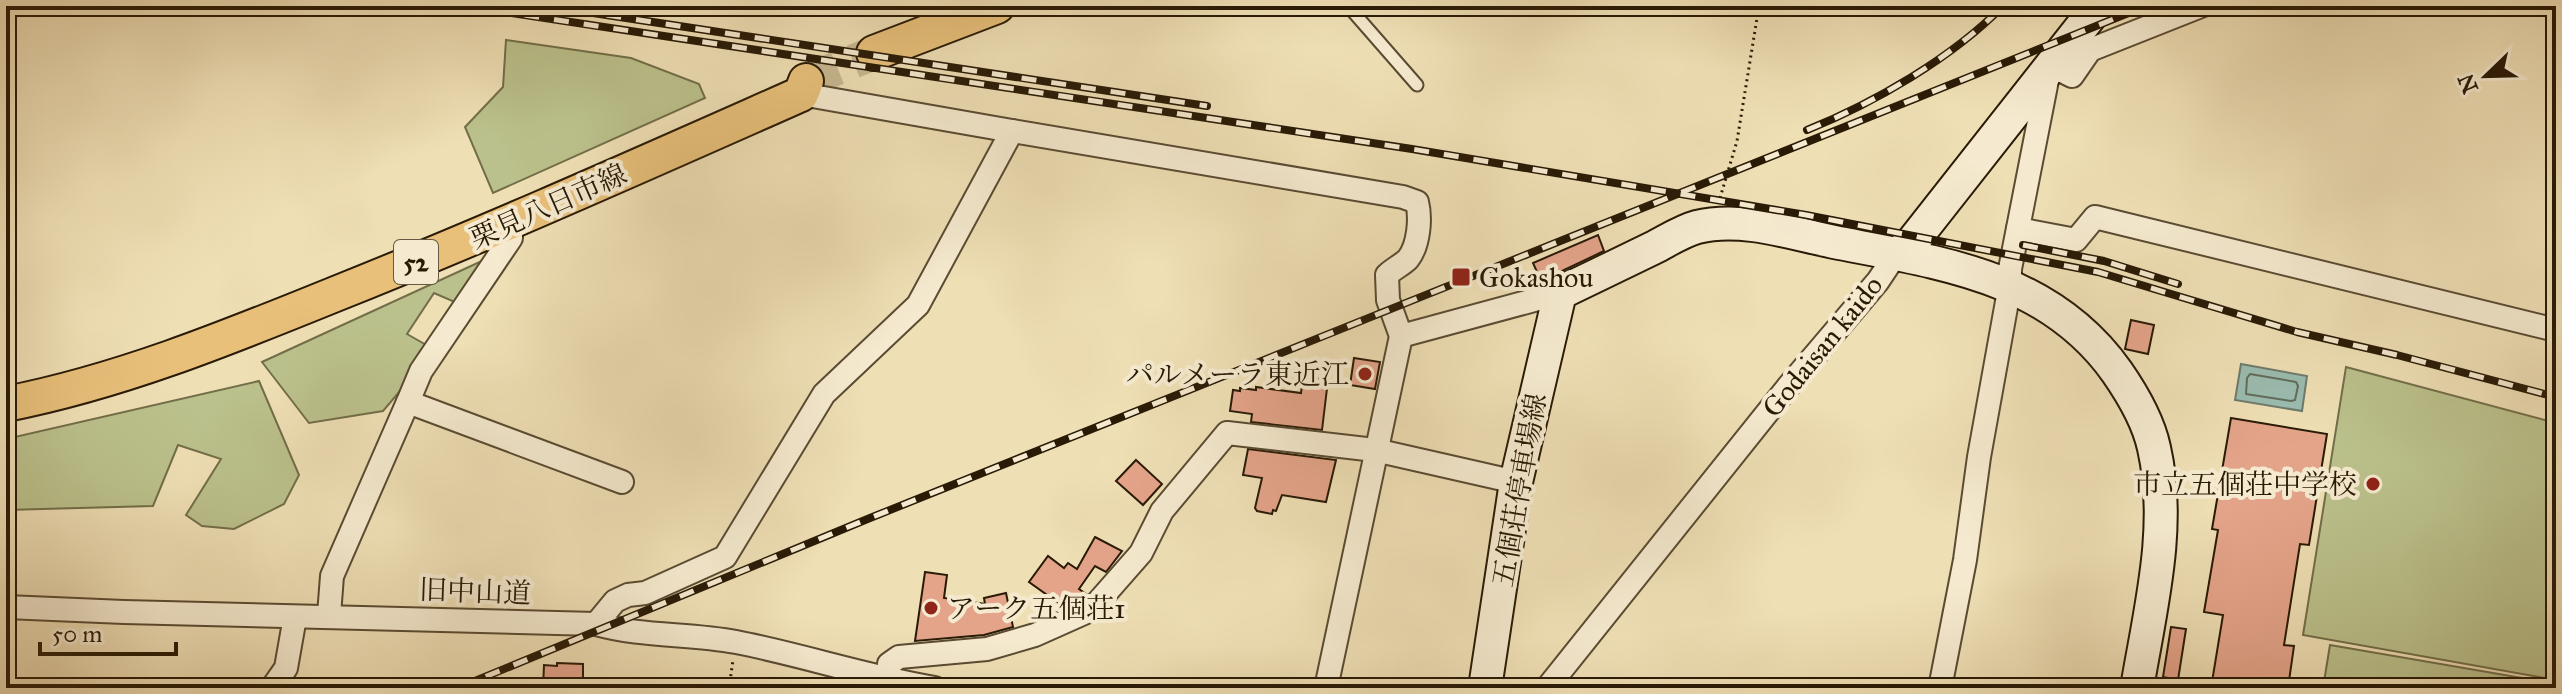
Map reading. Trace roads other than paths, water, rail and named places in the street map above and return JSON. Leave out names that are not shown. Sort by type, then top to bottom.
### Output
[{"type":"main road","points":[[874,53],[997,6]]},
{"type":"main road","name":"栗見八日市線","points":[[6,404],[101,381],[213,344],[511,223],[803,88]]},
{"type":"street","name":"Godaisan kaido","points":[[1547,688],[1787,388],[1878,281],[1896,254],[1910,245],[2098,6]]},
{"type":"street","points":[[1940,688],[1965,560],[1979,457],[2010,285],[2010,269],[2050,65],[2072,76],[2090,50],[2201,6]]},
{"type":"street","points":[[803,88],[1012,131],[1387,194],[1417,202],[1420,214],[1415,244],[1408,259],[1387,275],[1385,285],[1401,336],[1326,688]]},
{"type":"street","points":[[596,624],[615,601],[628,595],[645,593],[725,557],[824,394],[918,305],[1012,131]]},
{"type":"street","points":[[2018,229],[2076,240],[2095,217],[2556,330]]},
{"type":"street","points":[[329,615],[332,576],[421,371],[511,238],[511,223]]},
{"type":"street","points":[[1401,336],[1560,293],[1696,227],[1734,224],[1961,268],[2031,294],[2067,317],[2094,342],[2132,394],[2153,445],[2161,485],[2160,532],[2157,571],[2137,688]]},
{"type":"street","name":"五個荘停車場線","points":[[1485,688],[1516,482],[1560,293]]},
{"type":"street","points":[[408,402],[622,482]]},
{"type":"street","points":[[888,684],[889,664],[899,657],[987,649],[1035,635],[1091,610],[1141,553],[1162,511],[1227,433],[1375,450],[1516,482]]},
{"type":"street","name":"旧中山道","points":[[6,607],[596,624],[620,632],[735,642],[888,684],[935,688]]},
{"type":"street","points":[[272,688],[286,668],[295,617]]},
{"type":"lane","points":[[1348,6],[1417,85]]},
{"type":"water","points":[[2241,364],[2307,376],[2302,411],[2235,400]]},
{"type":"tunnel","points":[[806,81],[874,53]]},
{"type":"railway","points":[[465,6],[1412,149],[1806,215],[2098,272],[2297,332],[2556,397]]},
{"type":"railway","points":[[547,6],[1207,106]]},
{"type":"railway","points":[[1807,130],[1859,107],[1911,77],[1960,44],[2003,6]]},
{"type":"railway","points":[[458,688],[870,518],[2146,6]]},
{"type":"railway","points":[[2023,245],[2104,261],[2178,284]]},
{"type":"place","name":"Gokashou","points":[[1461,277]]},
{"type":"place","name":"パルメーラ東近江","points":[[1365,374]]},
{"type":"place","name":"市立五個荘中学校","points":[[2373,484]]},
{"type":"place","name":"アーク五個荘1","points":[[931,608]]}]
